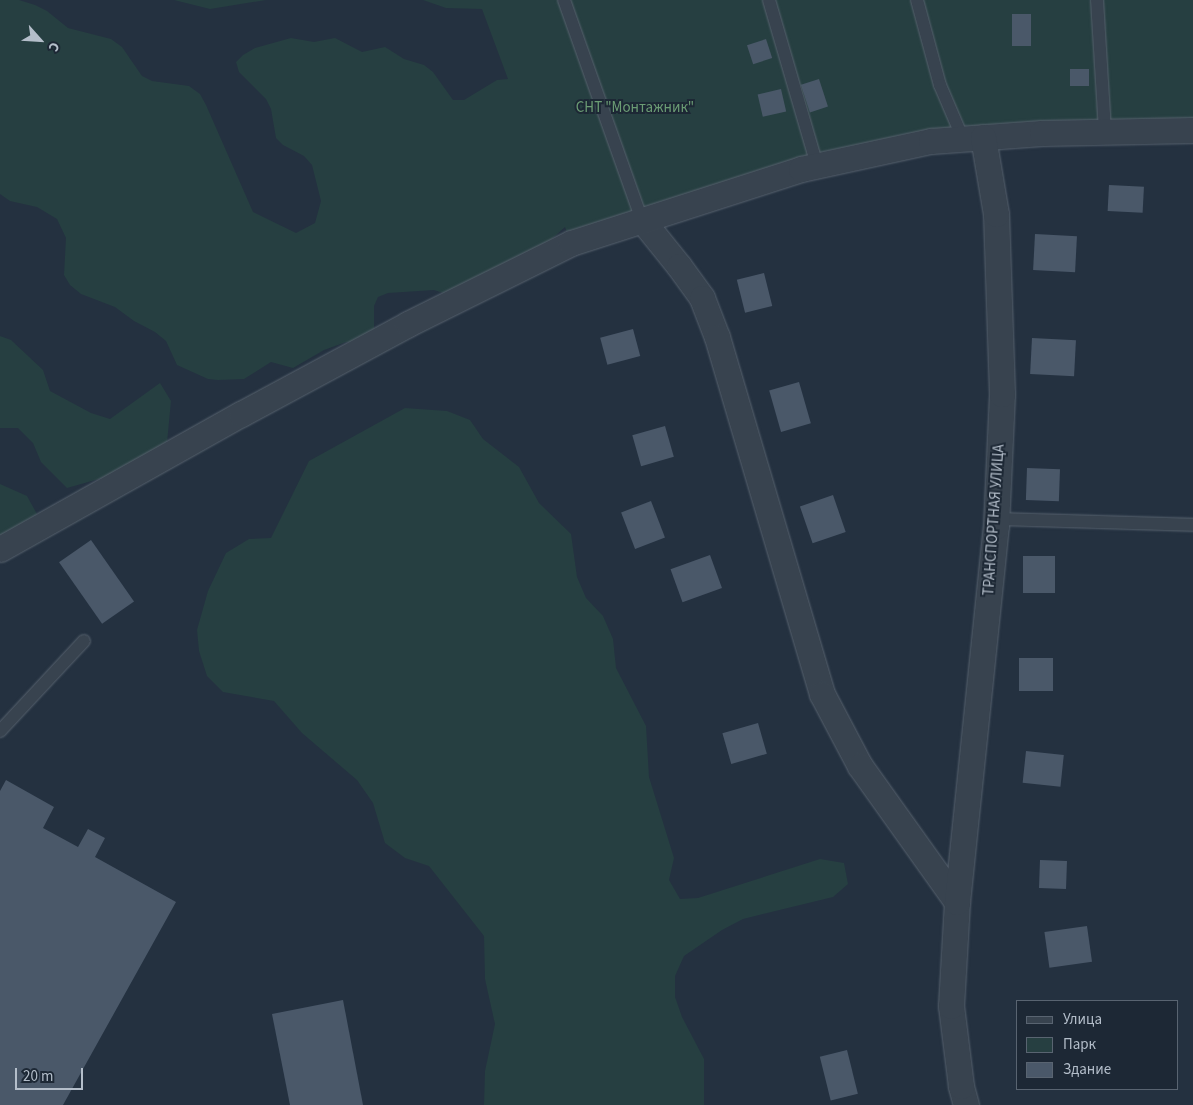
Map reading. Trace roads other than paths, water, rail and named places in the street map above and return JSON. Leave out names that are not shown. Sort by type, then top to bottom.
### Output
[{"type":"street","points":[[0,549],[242,414],[417,320],[571,243],[817,165],[931,141],[1042,133],[1193,130]]},
{"type":"street","name":"ТРАНСПОРТНАЯ УЛИЦА","points":[[966,1105],[960,1086],[951,1006],[957,902],[996,519],[1002,394],[996,214],[973,138]]},
{"type":"street","points":[[642,220],[702,298],[717,337],[822,694],[860,766],[957,902]]},
{"type":"lane","points":[[564,0],[642,220]]},
{"type":"lane","points":[[769,0],[817,165]]},
{"type":"lane","points":[[916,0],[940,86],[973,138]]},
{"type":"lane","points":[[1097,0],[1105,132]]},
{"type":"lane","points":[[996,519],[1193,526]]},
{"type":"lane","points":[[0,731],[84,641]]},
{"type":"park label","name":"СНТ \"Монтажник\"","points":[[635,108]]}]
